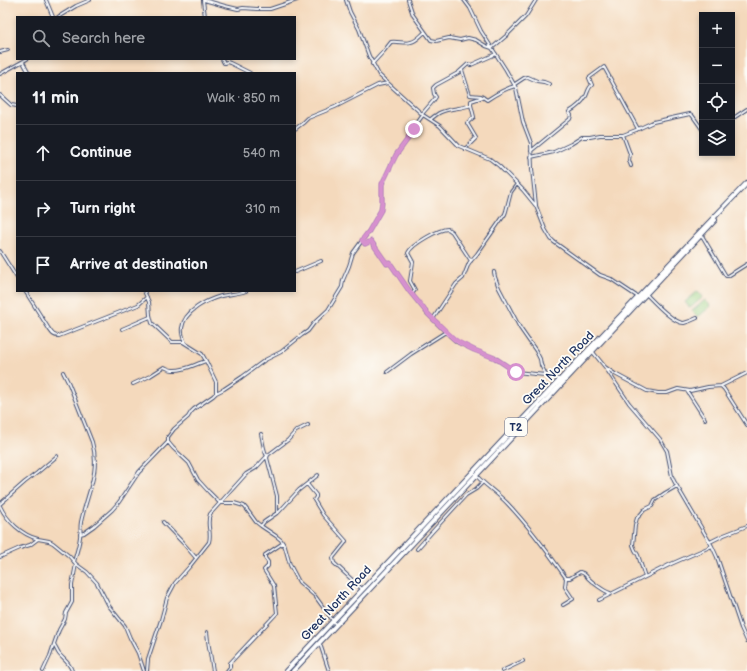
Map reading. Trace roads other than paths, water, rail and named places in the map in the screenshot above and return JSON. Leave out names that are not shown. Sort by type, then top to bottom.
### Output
[{"type":"highway","name":"Great North Road","points":[[286,671],[334,623],[747,185]]},
{"type":"highway","name":"Great North Road","points":[[293,671],[319,642],[362,589],[475,473]]},
{"type":"street","points":[[46,0],[52,16]]},
{"type":"street","points":[[60,16],[76,6],[90,0]]},
{"type":"street","points":[[205,16],[204,0],[238,9],[270,9],[297,0]]},
{"type":"street","points":[[346,0],[350,12],[362,34],[372,64],[378,75],[422,114],[440,126],[455,143],[496,163],[523,190],[536,206]]},
{"type":"street","points":[[408,0],[411,11],[429,38],[439,41],[449,38],[460,40],[468,38],[476,40],[492,48]]},
{"type":"street","points":[[464,0],[470,8],[481,31],[515,85],[523,122],[530,138],[536,206],[542,223],[549,236],[554,242],[600,275],[611,279],[639,299]]},
{"type":"street","points":[[492,48],[526,16],[536,0]]},
{"type":"street","points":[[372,64],[391,42],[411,42],[416,40],[425,32]]},
{"type":"street","points":[[0,52],[8,50]]},
{"type":"street","points":[[80,534],[94,526],[112,510],[139,472],[168,442],[168,437],[191,412],[265,360],[281,352],[302,334],[308,331],[328,310],[342,287],[351,256],[369,231],[381,210],[382,184],[396,155],[410,136],[422,114],[436,97],[433,90],[434,87],[458,73],[468,64],[471,65],[496,54]]},
{"type":"street","points":[[0,74],[25,60]]},
{"type":"street","points":[[222,60],[224,63],[227,62],[234,64],[248,72]]},
{"type":"street","points":[[22,62],[28,72]]},
{"type":"street","points":[[531,152],[570,119],[571,115],[569,112],[578,106],[585,98],[589,88],[592,85],[589,78],[604,67],[638,129]]},
{"type":"street","points":[[462,70],[470,94],[483,97],[487,100],[497,93],[515,85],[524,78],[528,77],[549,84]]},
{"type":"street","points":[[296,128],[310,118],[378,85],[388,83]]},
{"type":"street","points":[[0,96],[12,105],[16,106]]},
{"type":"street","points":[[431,119],[445,111],[464,108],[471,105],[471,102],[483,97]]},
{"type":"street","points":[[465,149],[476,138],[467,123],[474,117],[471,105]]},
{"type":"street","points":[[735,117],[747,110]]},
{"type":"street","points":[[532,157],[554,152],[582,137],[623,135],[656,121],[691,114],[699,125]]},
{"type":"street","points":[[623,135],[630,154],[631,166]]},
{"type":"street","points":[[433,319],[456,284],[463,278],[471,261],[504,214],[516,184]]},
{"type":"street","points":[[412,294],[415,290],[410,283],[413,262],[408,252],[421,240],[443,229],[448,229],[455,236],[471,261]]},
{"type":"street","points":[[701,233],[726,276],[747,264]]},
{"type":"street","points":[[362,240],[365,244],[371,241],[387,264],[390,263],[429,315],[447,333],[460,343],[495,358],[514,372],[546,375],[555,377],[562,381]]},
{"type":"street","points":[[0,252],[16,276]]},
{"type":"street","points":[[296,272],[321,261]]},
{"type":"street","points":[[494,272],[499,288],[520,328],[536,351],[546,375]]},
{"type":"street","points":[[26,292],[52,334],[55,336],[59,336],[138,305],[147,296]]},
{"type":"street","points":[[145,292],[150,302],[150,317],[152,323],[172,342],[185,343],[204,356],[216,382],[216,393]]},
{"type":"street","points":[[185,343],[182,326],[193,310],[209,300],[241,292]]},
{"type":"street","points":[[645,293],[668,315],[679,321],[685,322],[697,318]]},
{"type":"street","points":[[122,329],[150,317]]},
{"type":"street","points":[[387,372],[411,354],[444,333],[447,333]]},
{"type":"street","points":[[591,350],[605,366],[629,403],[662,442],[666,451],[672,476],[717,557],[741,628],[747,640]]},
{"type":"street","points":[[133,384],[164,367],[177,370],[206,361]]},
{"type":"street","points":[[605,366],[615,374],[650,392],[662,393],[678,389],[690,391],[721,386],[747,373]]},
{"type":"street","points":[[43,671],[72,602],[72,585],[81,523],[96,467],[94,451],[69,384],[63,372]]},
{"type":"street","points":[[721,386],[747,425]]},
{"type":"street","points":[[687,391],[705,419]]},
{"type":"street","points":[[146,671],[148,659],[167,598],[175,583],[209,542],[210,534],[208,522],[214,509],[246,474],[256,468],[274,449],[288,440],[296,431],[308,424]]},
{"type":"street","points":[[261,434],[277,496],[277,513]]},
{"type":"street","points":[[168,442],[178,454],[189,463],[203,487],[220,503],[234,503],[244,506],[256,522],[276,536],[283,543],[290,565],[299,582],[315,596],[334,623]]},
{"type":"street","points":[[57,456],[0,505],[5,514],[16,526],[33,538],[53,543],[87,572],[97,583],[109,606],[124,626],[146,671]]},
{"type":"street","points":[[475,473],[482,482],[506,503],[520,518],[566,578],[565,587],[573,599],[563,605]]},
{"type":"street","points":[[261,526],[318,475]]},
{"type":"street","points":[[417,549],[466,495],[476,489],[482,482]]},
{"type":"street","points":[[307,484],[316,495],[314,500],[324,515],[346,540],[333,558],[334,563],[362,589]]},
{"type":"street","points":[[646,577],[634,545],[635,525],[637,518],[644,510],[652,506],[655,500],[677,486]]},
{"type":"street","points":[[163,522],[184,543],[196,558]]},
{"type":"street","points":[[710,542],[747,526]]},
{"type":"street","points":[[0,557],[30,545],[38,540]]},
{"type":"street","points":[[227,671],[230,667],[230,663],[277,613],[274,586],[264,570],[268,566],[268,562],[265,558],[266,555],[283,543]]},
{"type":"street","points":[[599,600],[671,564],[712,546]]},
{"type":"street","points":[[566,578],[570,578],[580,572],[585,573],[601,588],[611,593]]},
{"type":"street","points":[[208,632],[213,671]]},
{"type":"street","points":[[319,642],[329,671]]},
{"type":"street","points":[[54,644],[59,655],[71,666],[72,671]]},
{"type":"street","points":[[502,671],[523,661]]}]
